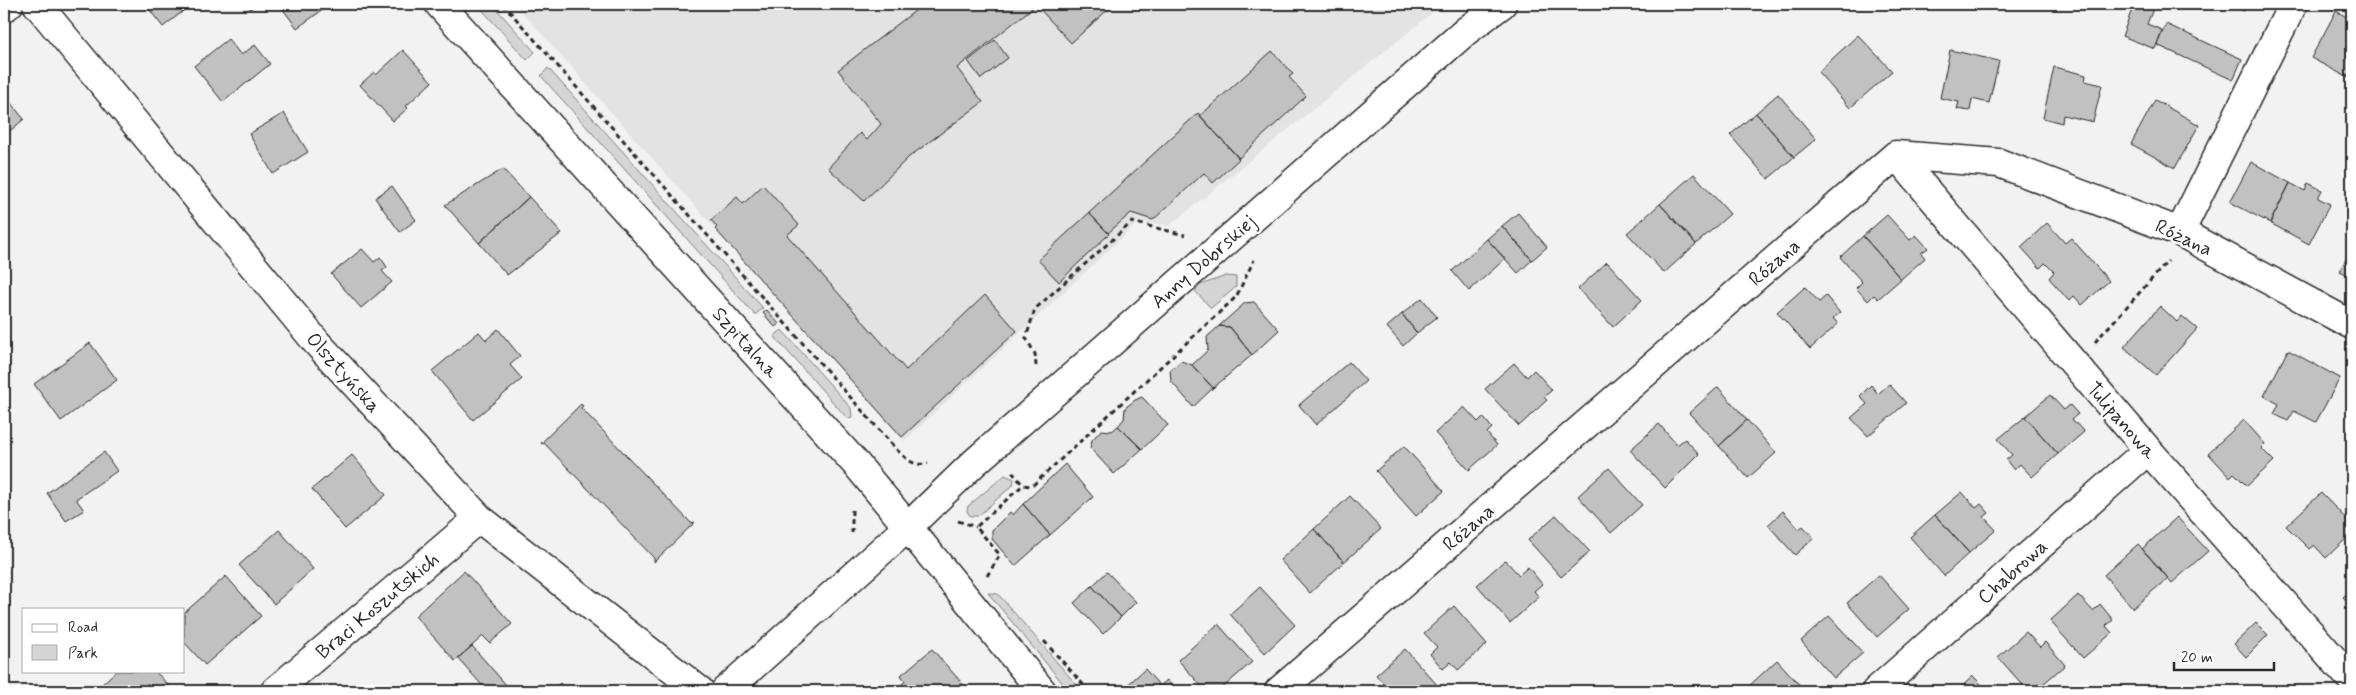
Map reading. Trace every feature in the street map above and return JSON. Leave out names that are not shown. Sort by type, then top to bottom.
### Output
[{"type":"street","points":[[4,8],[9,4]]},
{"type":"street","name":"Olsztyńska","points":[[37,4],[317,343],[480,518],[700,691]]},
{"type":"street","name":"Szpitalna","points":[[439,4],[857,465],[909,526],[1042,691]]},
{"type":"street","name":"Anny Dobrskiej","points":[[725,691],[909,526],[974,463],[1193,269],[1466,31],[1502,4]]},
{"type":"street","points":[[2180,232],[2293,4]]},
{"type":"street","name":"Różana","points":[[1279,691],[1896,155],[1999,162],[2180,232],[2352,325]]},
{"type":"street","name":"Tulipanowa","points":[[1896,155],[2148,450],[2352,680]]},
{"type":"street","name":"Chabrowa","points":[[1876,691],[2148,450]]},
{"type":"street","name":"Braci Koszutskich","points":[[264,685],[480,518]]},
{"type":"path","points":[[503,4],[897,450],[910,462],[923,465],[936,460]]},
{"type":"path","points":[[1036,375],[1036,354],[1026,338],[1035,310],[1132,222],[1193,236]]},
{"type":"path","points":[[2073,362],[2099,338],[2173,256],[2180,232]]},
{"type":"path","points":[[979,574],[988,576],[1000,555],[976,527],[1023,485],[1032,486],[1236,297],[1256,257]]},
{"type":"path","points":[[850,501],[854,518],[851,540]]},
{"type":"path","points":[[238,691],[264,685]]},
{"type":"shaded area","points":[[515,4],[1443,4],[1169,226],[1140,221],[904,441]]},
{"type":"green space","points":[[477,4],[492,4],[535,52],[527,60]]},
{"type":"green space","points":[[548,68],[763,308],[755,315],[541,76]]},
{"type":"green space","points":[[1226,276],[1236,277],[1236,287],[1211,308],[1195,291],[1200,285]]},
{"type":"green space","points":[[782,330],[851,408],[852,417],[847,418],[774,336]]},
{"type":"green space","points":[[1005,475],[1014,479],[1013,485],[978,516],[970,516],[967,511],[968,506]]},
{"type":"green space","points":[[988,593],[998,594],[1082,691],[1069,691]]},
{"type":"building","points":[[145,4],[192,4],[163,27]]},
{"type":"building","points":[[246,4],[258,4],[250,9]]},
{"type":"building","points":[[279,4],[331,4],[297,28]]},
{"type":"building","points":[[924,4],[1114,4],[1071,43],[1036,5],[957,68],[983,102],[909,157],[864,201],[828,168],[860,133],[867,140],[881,124],[838,70]]},
{"type":"building","points":[[2134,4],[2155,4],[2147,24],[2162,30],[2155,49],[2122,36]]},
{"type":"building","points":[[2211,4],[2226,4],[2224,9]]},
{"type":"building","points":[[2228,4],[2247,4],[2244,11]]},
{"type":"building","points":[[2336,11],[2352,20],[2352,68],[2347,77],[2311,58]]},
{"type":"building","points":[[2166,24],[2242,59],[2233,80],[2157,45]]},
{"type":"building","points":[[1858,35],[1892,71],[1850,108],[1818,72]]},
{"type":"building","points":[[228,39],[241,55],[255,45],[270,64],[223,102],[194,66]]},
{"type":"building","points":[[995,40],[1008,58],[981,79],[968,61]]},
{"type":"building","points":[[403,50],[432,82],[393,121],[360,85],[374,72],[376,75]]},
{"type":"building","points":[[1950,50],[1999,61],[1989,103],[1972,99],[1970,111],[1957,109],[1959,102],[1940,98]]},
{"type":"building","points":[[1272,51],[1293,74],[1289,77],[1306,96],[1239,158],[1200,116]]},
{"type":"building","points":[[2054,67],[2086,75],[2085,81],[2102,85],[2093,122],[2063,115],[2062,123],[2043,118]]},
{"type":"building","points":[[2352,68],[2352,80],[2347,77]]},
{"type":"building","points":[[1778,94],[1816,139],[1794,157],[1756,113]]},
{"type":"building","points":[[4,95],[24,119],[4,136]]},
{"type":"building","points":[[2155,100],[2199,125],[2175,168],[2131,144]]},
{"type":"building","points":[[284,113],[308,152],[273,174],[249,134]]},
{"type":"building","points":[[1198,113],[1239,159],[1213,183],[1204,173],[1153,220],[1131,213],[1108,233],[1089,213]]},
{"type":"building","points":[[1756,113],[1794,157],[1768,179],[1730,135]]},
{"type":"building","points":[[2251,162],[2290,183],[2270,223],[2230,202]]},
{"type":"building","points":[[503,169],[529,197],[479,243],[445,205]]},
{"type":"building","points":[[1694,174],[1730,214],[1696,244],[1660,204]]},
{"type":"building","points":[[2290,183],[2305,191],[2308,183],[2322,190],[2318,198],[2330,204],[2309,244],[2270,223]]},
{"type":"building","points":[[763,185],[799,225],[787,235],[906,370],[985,295],[1017,331],[902,437],[715,229],[717,227],[711,220],[737,197],[743,204]]},
{"type":"building","points":[[392,186],[416,220],[400,232],[375,198]]},
{"type":"building","points":[[529,197],[562,233],[507,275],[479,243]]},
{"type":"building","points":[[1660,204],[1696,244],[1664,273],[1627,233]]},
{"type":"building","points":[[1089,213],[1109,234],[1059,282],[1038,260]]},
{"type":"building","points":[[1518,213],[1547,247],[1532,260],[1502,226]]},
{"type":"building","points":[[1887,215],[1910,240],[1916,235],[1928,248],[1921,253],[1925,258],[1901,279],[1863,236]]},
{"type":"building","points":[[2047,223],[2065,243],[2071,238],[2109,281],[2082,305],[2074,296],[2069,301],[2049,278],[2054,272],[2045,263],[2040,268],[2021,247]]},
{"type":"building","points":[[1502,226],[1532,260],[1518,273],[1487,239]]},
{"type":"building","points":[[1863,236],[1901,279],[1878,299],[1874,295],[1868,301],[1856,288],[1862,282],[1840,257]]},
{"type":"building","points":[[1487,239],[1505,259],[1469,291],[1452,271]]},
{"type":"building","points":[[2352,247],[2352,277],[2340,271]]},
{"type":"building","points":[[362,249],[374,262],[380,257],[387,267],[382,271],[392,282],[361,308],[331,274]]},
{"type":"building","points":[[1607,262],[1642,300],[1613,327],[1578,289]]},
{"type":"building","points":[[1805,287],[1819,302],[1826,296],[1840,313],[1833,318],[1838,324],[1810,349],[1777,312]]},
{"type":"building","points":[[1422,298],[1437,317],[1417,333],[1402,314]]},
{"type":"building","points":[[1254,302],[1279,330],[1252,355],[1230,327],[1219,326],[1245,303]]},
{"type":"building","points":[[2160,306],[2177,322],[2182,316],[2197,329],[2156,375],[2124,347]]},
{"type":"building","points":[[767,310],[779,324],[775,327],[763,313]]},
{"type":"building","points":[[1402,314],[1417,333],[1403,346],[1387,327]]},
{"type":"building","points":[[1219,326],[1230,327],[1252,355],[1213,388],[1192,365],[1208,350],[1207,337]]},
{"type":"building","points":[[498,329],[520,356],[510,365],[522,379],[473,420],[432,371],[479,332],[486,340]]},
{"type":"building","points":[[90,343],[117,380],[61,421],[34,384]]},
{"type":"building","points":[[2288,350],[2340,378],[2316,422],[2294,411],[2288,421],[2274,414],[2279,404],[2264,396]]},
{"type":"building","points":[[1181,361],[1192,365],[1213,388],[1193,407],[1171,381],[1170,370]]},
{"type":"building","points":[[1349,362],[1366,381],[1316,425],[1299,405]]},
{"type":"building","points":[[1514,363],[1527,377],[1534,370],[1552,390],[1544,397],[1547,400],[1519,426],[1485,389]]},
{"type":"building","points":[[1889,384],[1906,403],[1868,436],[1851,418],[1867,404],[1860,396],[1871,385],[1878,394]]},
{"type":"building","points":[[1718,387],[1747,420],[1719,446],[1689,413]]},
{"type":"building","points":[[2050,395],[2064,410],[2070,405],[2078,414],[2072,419],[2084,432],[2058,454],[2025,417]]},
{"type":"building","points":[[1142,397],[1168,425],[1142,449],[1118,426],[1124,419],[1125,408]]},
{"type":"building","points":[[581,404],[583,406],[581,408],[691,523],[695,522],[654,562],[654,558],[544,443],[541,443]]},
{"type":"building","points":[[1464,407],[1478,422],[1483,417],[1492,428],[1487,433],[1497,445],[1469,470],[1435,433]]},
{"type":"building","points":[[2025,417],[2058,454],[2032,477],[2020,464],[2014,470],[2006,460],[2012,455],[1998,439]]},
{"type":"building","points":[[1747,420],[1776,453],[1748,478],[1719,446]]},
{"type":"building","points":[[2244,420],[2265,444],[2261,448],[2274,461],[2247,486],[2234,473],[2230,477],[2208,453]]},
{"type":"building","points":[[2352,423],[2352,436],[2347,433]]},
{"type":"building","points":[[1659,424],[1677,445],[1685,439],[1699,454],[1665,488],[1630,450]]},
{"type":"building","points":[[1118,426],[1142,449],[1114,474],[1090,448],[1092,440],[1101,430],[1112,431]]},
{"type":"building","points":[[1404,446],[1444,491],[1416,516],[1376,471]]},
{"type":"building","points":[[104,452],[117,471],[76,499],[84,510],[66,521],[47,493]]},
{"type":"building","points":[[352,455],[386,495],[345,529],[312,489]]},
{"type":"building","points":[[1065,464],[1093,497],[1050,535],[1023,504]]},
{"type":"building","points":[[1609,468],[1642,505],[1611,533],[1578,496]]},
{"type":"building","points":[[1962,492],[1976,508],[1981,504],[1989,513],[1984,517],[1996,530],[1969,553],[1935,515]]},
{"type":"building","points":[[2321,493],[2352,525],[2352,533],[2326,558],[2314,545],[2309,549],[2286,526]]},
{"type":"building","points":[[1350,496],[1381,529],[1344,562],[1314,529]]},
{"type":"building","points":[[1023,504],[1050,535],[1015,566],[992,539],[992,530],[1010,512],[1013,515]]},
{"type":"building","points":[[1783,511],[1799,529],[1803,526],[1814,538],[1795,555],[1768,525]]},
{"type":"building","points":[[1556,515],[1590,552],[1561,577],[1528,540]]},
{"type":"building","points":[[1935,515],[1969,553],[1944,576],[1910,537]]},
{"type":"building","points":[[2177,517],[2208,551],[2172,583],[2142,549]]},
{"type":"building","points":[[1314,529],[1344,562],[1310,593],[1280,560]]},
{"type":"building","points":[[279,530],[313,569],[274,604],[239,565]]},
{"type":"building","points":[[2138,544],[2168,578],[2133,608],[2104,575]]},
{"type":"building","points":[[1505,560],[1519,575],[1528,567],[1542,584],[1534,591],[1539,597],[1510,623],[1477,585]]},
{"type":"building","points":[[464,571],[512,624],[490,643],[483,636],[455,661],[415,616]]},
{"type":"building","points":[[1107,572],[1136,602],[1121,617],[1092,586]]},
{"type":"building","points":[[1879,575],[1909,609],[1877,637],[1847,603]]},
{"type":"building","points":[[226,576],[261,616],[205,665],[185,643],[185,612]]},
{"type":"building","points":[[1092,586],[1121,617],[1103,634],[1074,603]]},
{"type":"building","points":[[1260,587],[1295,625],[1265,653],[1230,614]]},
{"type":"building","points":[[2352,589],[2352,607],[2343,597]]},
{"type":"building","points":[[2078,595],[2093,611],[2100,604],[2113,620],[2106,626],[2112,633],[2083,658],[2050,621]]},
{"type":"building","points":[[1454,606],[1487,644],[1458,670],[1451,662],[1443,669],[1430,654],[1437,647],[1424,633]]},
{"type":"building","points":[[1829,616],[1863,653],[1834,678],[1801,641]]},
{"type":"building","points":[[2256,623],[2268,635],[2246,657],[2234,644]]},
{"type":"building","points":[[1218,624],[1252,662],[1219,691],[1206,691],[1178,660]]},
{"type":"building","points":[[2026,632],[2040,647],[2045,642],[2065,665],[2035,691],[2028,691],[1998,657]]},
{"type":"building","points":[[472,646],[507,686],[501,691],[487,691],[458,658]]},
{"type":"building","points":[[932,649],[969,691],[896,690],[905,681],[901,675]]},
{"type":"building","points":[[1405,649],[1439,687],[1435,691],[1390,691],[1376,675]]},
{"type":"building","points":[[1777,660],[1805,691],[1753,691],[1749,686]]},
{"type":"building","points":[[1145,669],[1160,686],[1167,680],[1176,691],[1121,691]]},
{"type":"building","points":[[115,672],[156,672],[170,687],[165,691],[103,691],[99,687]]},
{"type":"building","points":[[1973,676],[1988,691],[1957,691]]},
{"type":"building","points":[[560,683],[568,691],[551,691]]}]
